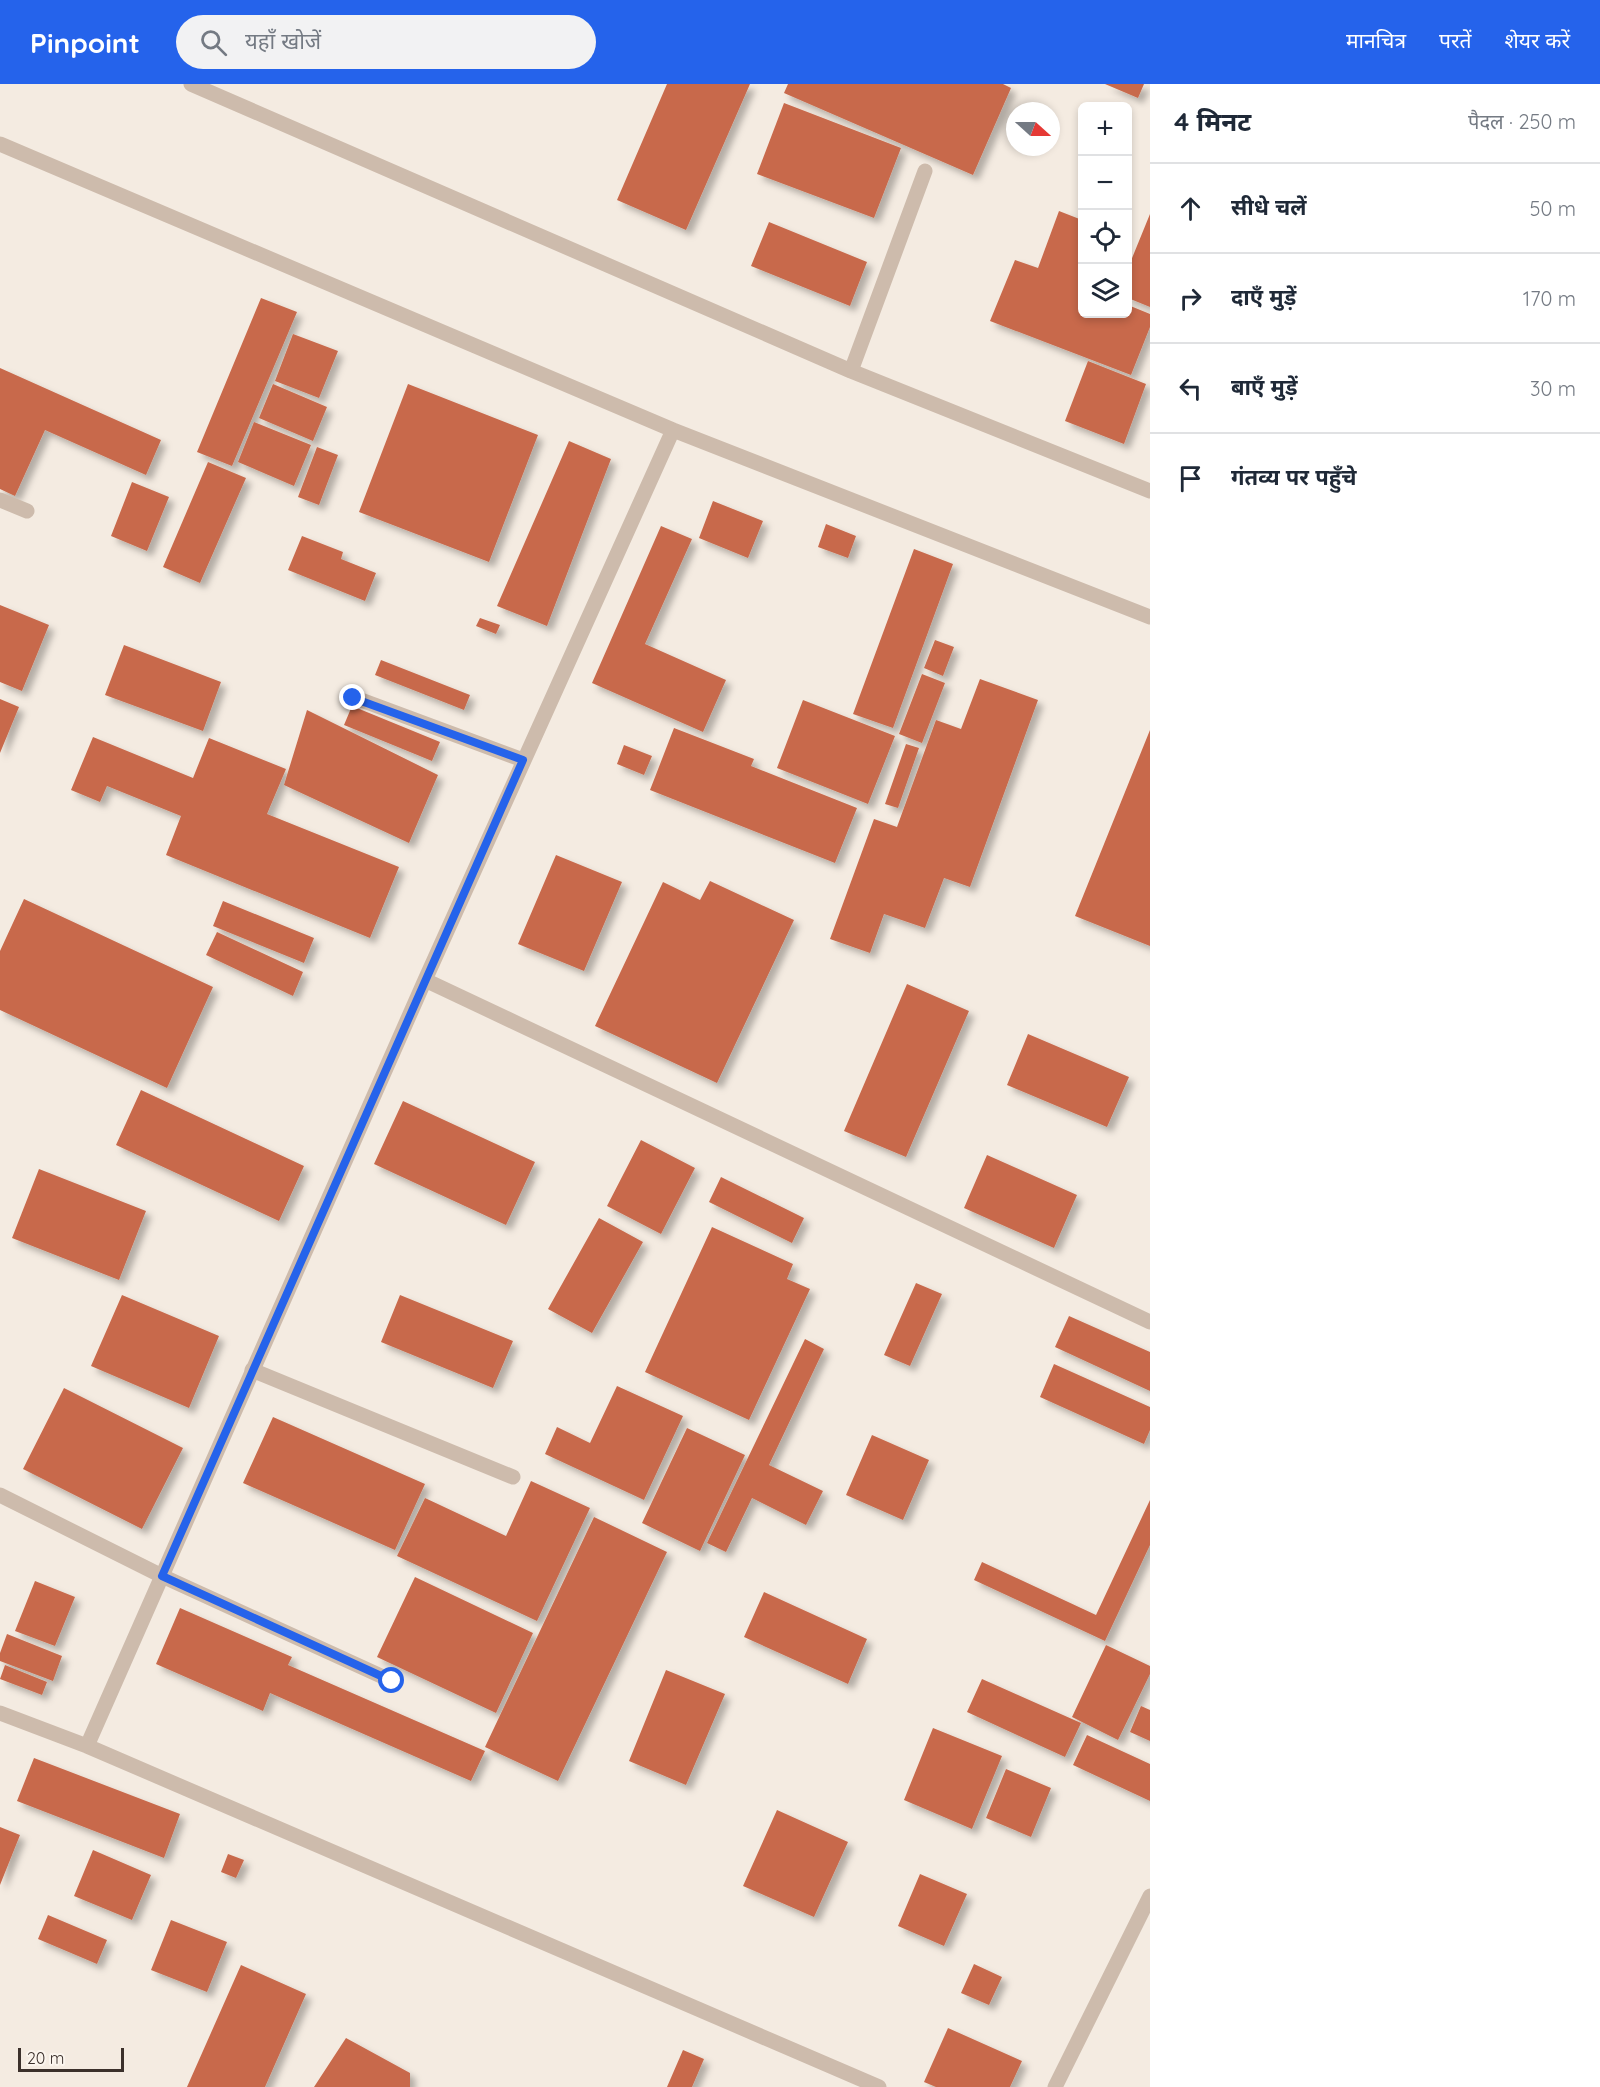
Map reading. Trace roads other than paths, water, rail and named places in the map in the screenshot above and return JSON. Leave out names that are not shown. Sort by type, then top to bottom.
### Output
[{"type":"street","points":[[191,84],[851,371],[1150,491]]},
{"type":"street","points":[[0,144],[673,430],[1150,617]]},
{"type":"street","points":[[851,371],[925,171]]},
{"type":"street","points":[[87,1746],[425,980],[673,430]]},
{"type":"street","points":[[0,500],[27,511]]},
{"type":"street","points":[[353,698],[523,760]]},
{"type":"street","points":[[425,980],[1150,1322]]},
{"type":"street","points":[[252,1370],[513,1477]]},
{"type":"street","points":[[0,1496],[162,1576],[392,1681]]},
{"type":"street","points":[[0,1713],[87,1746],[879,2087]]},
{"type":"street","points":[[1055,2087],[1150,1896]]}]
